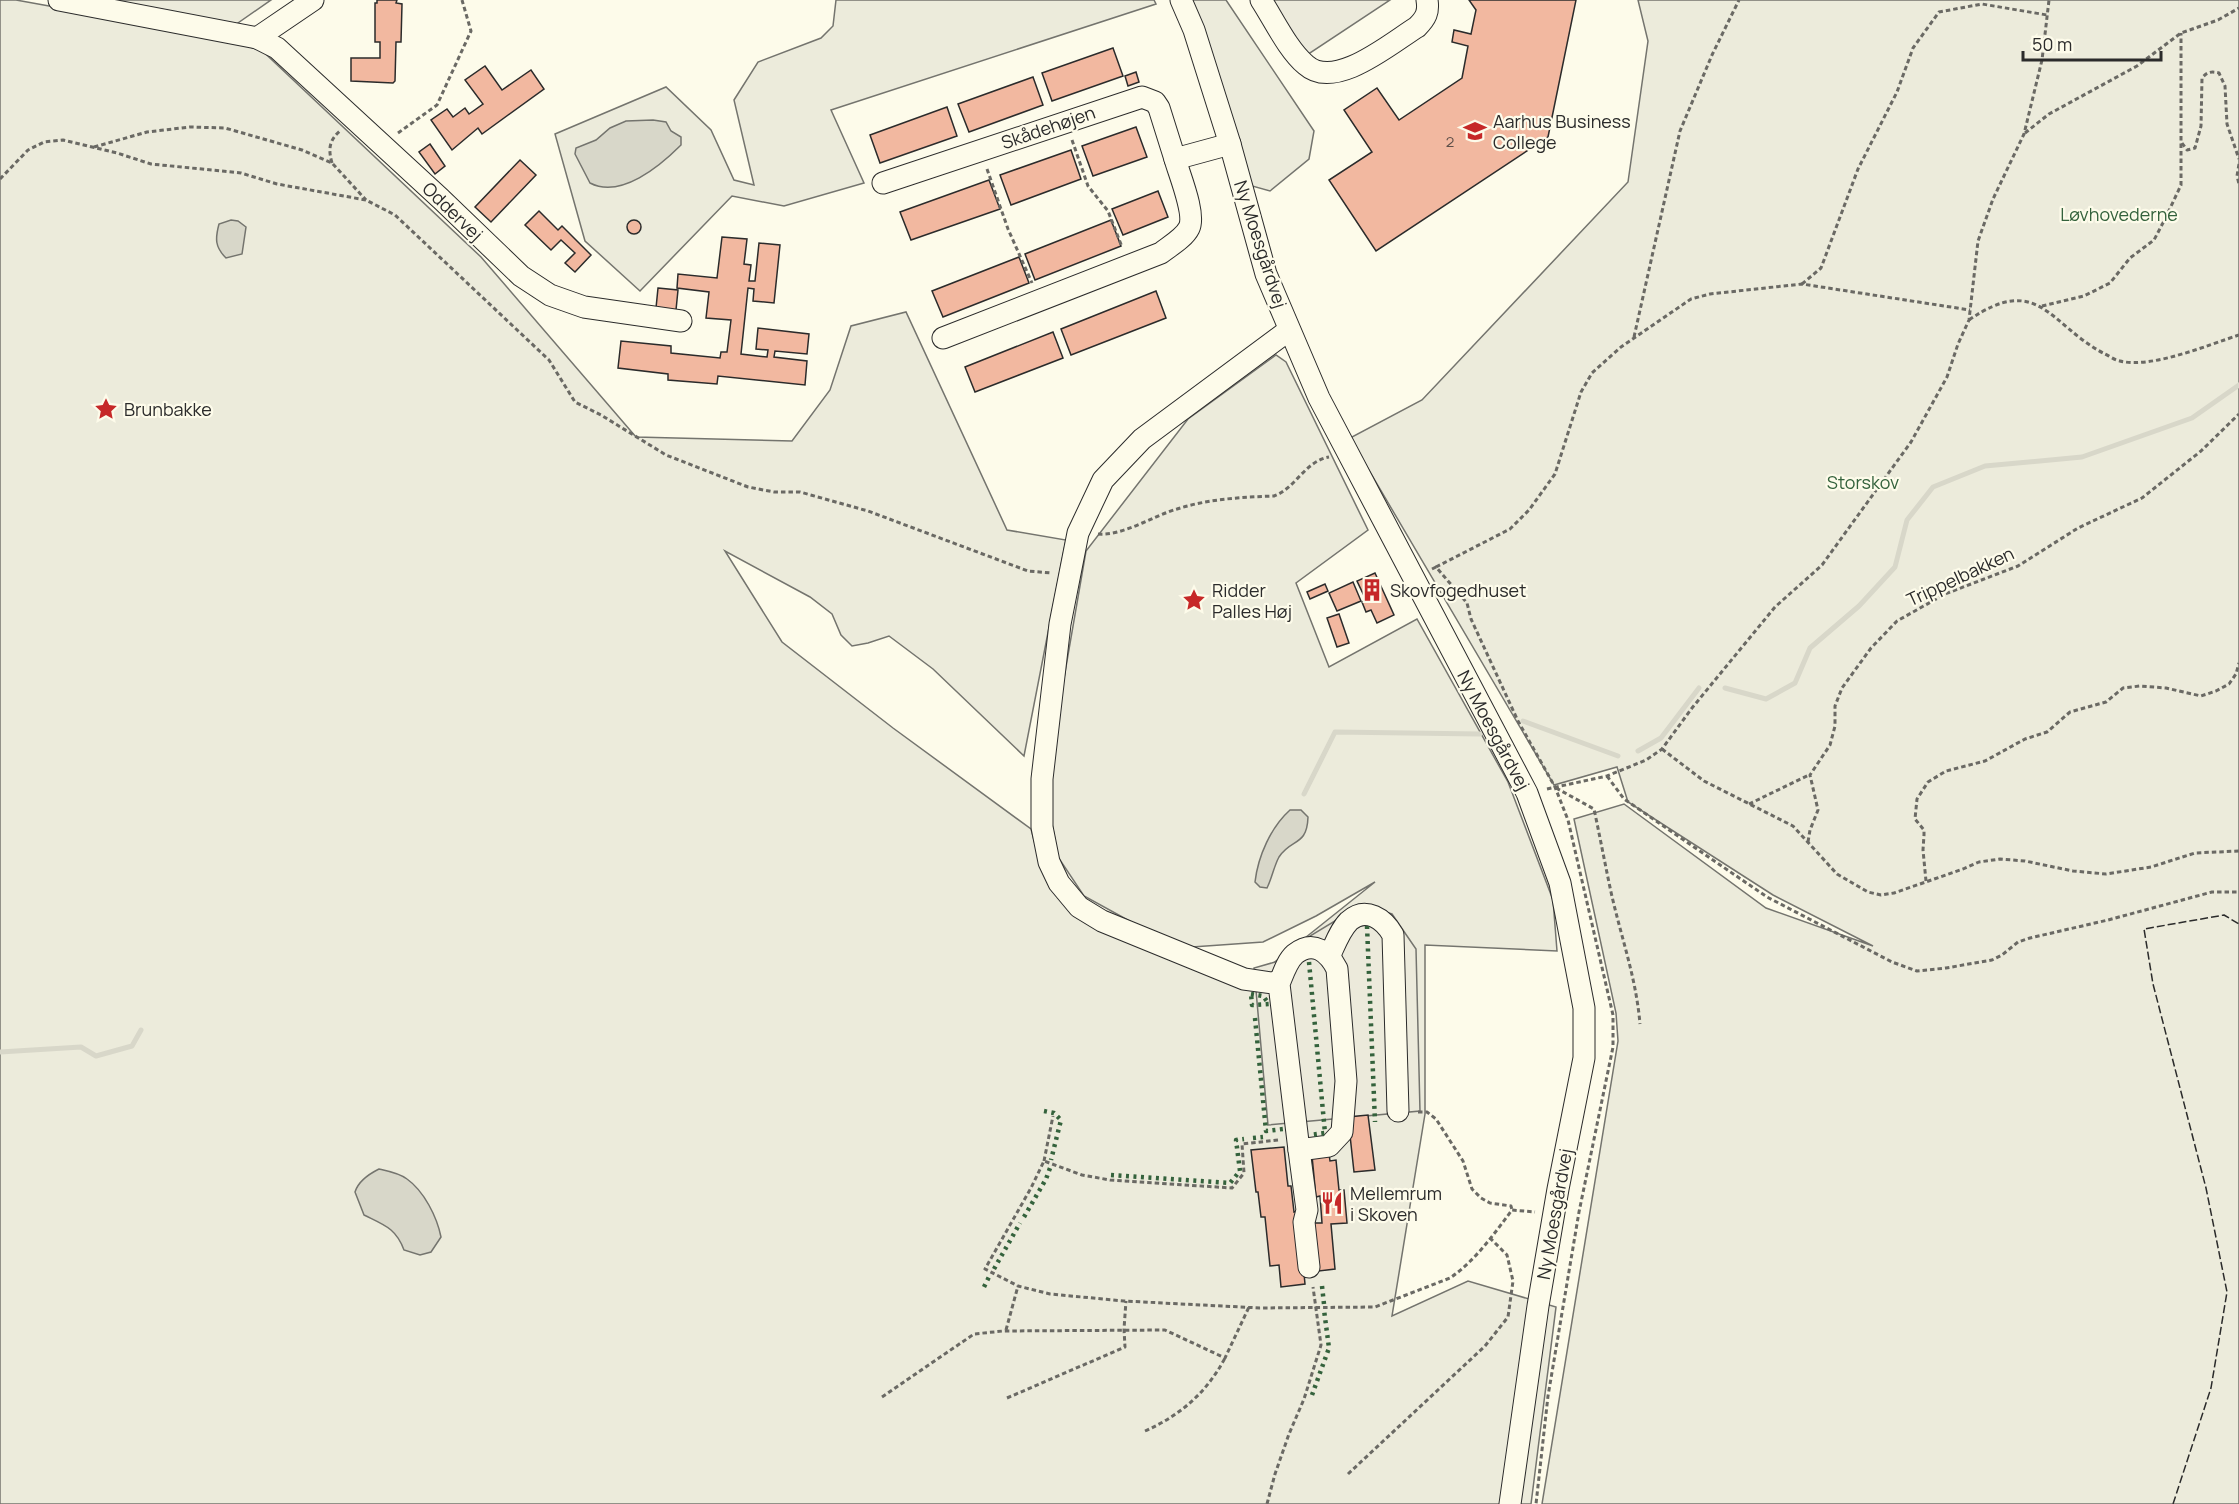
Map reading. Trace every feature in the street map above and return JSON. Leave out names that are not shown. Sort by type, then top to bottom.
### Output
[{"type":"street","name":"Oddervej","points":[[59,0],[257,38],[277,48],[521,276],[550,295],[584,307],[681,321]]},
{"type":"street","points":[[257,38],[313,0]]},
{"type":"street","name":"Ny Moesgårdvej","points":[[1181,0],[1194,30],[1230,144],[1266,274],[1318,398],[1527,793],[1560,883],[1584,1008],[1584,1058],[1543,1274],[1510,1504]]},
{"type":"street","points":[[1260,0],[1307,67],[1321,74],[1353,68],[1417,27],[1425,20],[1429,10],[1427,0]]},
{"type":"street","name":"Skådehøjen","points":[[883,183],[1134,98],[1149,98],[1159,108],[1191,213],[1191,225],[1184,234],[1161,253],[943,338]]},
{"type":"street","points":[[1175,159],[1230,144]]},
{"type":"street","points":[[1279,984],[1244,979],[1102,921],[1079,907],[1059,883],[1049,862],[1042,826],[1042,779],[1060,624],[1070,572],[1078,533],[1103,480],[1142,439],[1289,330]]},
{"type":"street","points":[[1330,956],[1342,930],[1350,920],[1363,915],[1376,916],[1387,923],[1393,935],[1398,1111]]},
{"type":"street","points":[[1298,1144],[1329,1146],[1342,1132],[1346,1081],[1337,969],[1330,956],[1319,949],[1307,949],[1296,954],[1288,963],[1279,984],[1298,1144],[1308,1210],[1304,1222],[1309,1267]]},
{"type":"path","points":[[381,145],[437,105],[471,32],[462,0]]},
{"type":"path","points":[[1634,338],[1680,131],[1712,55],[1739,0]]},
{"type":"path","points":[[1527,793],[1607,776],[1646,760],[1662,750],[1692,708],[1775,607],[1822,565],[1911,442],[1947,377],[1969,320],[1978,241],[1993,199],[2024,134],[2042,60],[2049,0]]},
{"type":"path","points":[[1802,284],[1821,268],[1858,169],[1897,93],[1913,48],[1939,12],[1982,4],[2047,15]]},
{"type":"path","points":[[2024,134],[2049,114],[2137,66],[2181,33],[2218,20],[2239,8]]},
{"type":"path","points":[[1969,320],[1985,309],[2003,302],[2023,302],[2042,306],[2084,296],[2110,283],[2130,258],[2154,240],[2181,185],[2181,33]]},
{"type":"path","points":[[2181,141],[2187,150],[2195,148],[2201,126],[2202,78],[2210,72],[2219,73],[2225,86],[2227,124],[2239,159]]},
{"type":"path","points":[[332,163],[328,151],[330,142],[346,127],[352,117]]},
{"type":"path","points":[[1066,121],[1088,186],[1108,211],[1129,266]]},
{"type":"path","points":[[92,147],[147,132],[189,127],[225,128],[302,150],[332,163],[366,200]]},
{"type":"path","points":[[0,178],[27,150],[44,141],[63,140],[151,164],[241,173],[277,184],[366,200],[395,215],[549,360],[575,402],[601,415],[666,455],[748,488],[774,492],[800,492],[868,511],[1028,571],[1070,572]]},
{"type":"path","points":[[980,151],[1008,229],[1039,301]]},
{"type":"path","points":[[2239,164],[2237,176],[2239,184]]},
{"type":"path","points":[[1412,575],[1436,567],[1510,529],[1529,510],[1555,474],[1581,392],[1592,373],[1634,338],[1691,299],[1710,294],[1802,284],[1970,310]]},
{"type":"path","points":[[2042,306],[2092,347],[2120,361],[2151,362],[2239,335]]},
{"type":"path","name":"Trippelbakken","points":[[1810,775],[1830,745],[1835,726],[1835,706],[1842,688],[1871,648],[1897,621],[1945,594],[2018,566],[2078,528],[2142,498],[2201,451],[2239,414]]},
{"type":"path","points":[[1078,533],[1105,535],[1199,503],[1281,494],[1296,482],[1312,464],[1323,458],[1347,452]]},
{"type":"path","points":[[1436,567],[1467,603],[1471,619],[1518,721],[1555,787],[1594,809],[1611,892],[1626,945],[1638,1001],[1640,1024]]},
{"type":"path","points":[[1926,881],[1924,830],[1915,819],[1917,799],[1928,782],[1946,771],[1986,761],[2025,739],[2047,732],[2070,712],[2106,702],[2123,688],[2140,686],[2166,688],[2201,696],[2229,684],[2236,674],[2239,663]]},
{"type":"path","points":[[1662,750],[1704,781],[1793,826],[1837,874],[1868,892],[1881,895],[1894,893],[1979,862],[2000,859],[2106,874],[2151,867],[2195,853],[2239,851]]},
{"type":"path","points":[[1749,804],[1810,775],[1818,810],[1810,830],[1809,842]]},
{"type":"path","points":[[1607,776],[1624,800],[1767,897],[1892,962],[1917,971],[1992,960],[2002,956],[2018,942],[2030,938],[2212,892],[2239,892]]},
{"type":"path","points":[[1398,1111],[1427,1112],[1436,1119],[1463,1161],[1472,1189],[1480,1198],[1490,1203],[1510,1206],[1512,1210],[1531,1211]]},
{"type":"path","points":[[1053,1116],[1044,1161],[985,1269],[1018,1286],[1050,1294],[1126,1301],[1249,1307],[1375,1307],[1450,1278],[1471,1262],[1512,1210]]},
{"type":"path","points":[[1044,1161],[1082,1175],[1110,1180],[1232,1188],[1244,1173],[1242,1144],[1298,1144]]},
{"type":"path","points":[[1348,1474],[1485,1346],[1508,1317],[1514,1281],[1507,1254],[1490,1238]]},
{"type":"path","points":[[1267,1504],[1275,1474],[1322,1346],[1309,1267]]},
{"type":"path","points":[[1006,1331],[1018,1286]]},
{"type":"path","points":[[1007,1398],[1125,1347],[1126,1301]]},
{"type":"path","points":[[1145,1431],[1196,1398],[1213,1380],[1249,1307]]},
{"type":"path","points":[[882,1397],[974,1334],[1006,1331],[1165,1330],[1225,1358]]},
{"type":"green space","points":[[0,0],[16,0],[254,43],[481,257],[636,437],[792,441],[830,390],[851,326],[906,312],[1007,530],[1066,540],[1024,756],[933,669],[889,636],[852,646],[841,635],[832,614],[810,597],[725,551],[782,642],[893,728],[1031,829],[1042,870],[1054,891],[1246,985],[1375,882],[1316,916],[1263,942],[1192,947],[1135,924],[1084,896],[1058,857],[1048,801],[1050,759],[1086,551],[1188,419],[1276,355],[1286,362],[1368,530],[1296,583],[1329,667],[1417,619],[1508,782],[1553,900],[1557,951],[1425,945],[1425,1114],[1392,1316],[1468,1281],[1556,1307],[1531,1504],[0,1504]]},
{"type":"green space","points":[[108,0],[271,0],[235,25]]},
{"type":"green space","points":[[836,0],[1154,0],[1156,4],[831,110],[864,183],[784,206],[732,196],[640,291],[585,241],[555,134],[666,87],[711,130],[734,180],[754,185],[734,100],[758,62],[821,38],[833,26]]},
{"type":"green space","points":[[1190,0],[1226,0],[1314,131],[1309,159],[1270,191],[1252,186]]},
{"type":"green space","name":"Storskov","points":[[1638,0],[2239,0],[2239,1504],[1542,1504],[1618,1041],[1616,1013],[1574,819],[1624,804],[1766,908],[1873,946],[1773,895],[1628,802],[1617,767],[1554,785],[1350,438],[1422,400],[1628,182],[1648,41]]},
{"type":"shaded area","points":[[1270,0],[1390,0],[1307,55]]},
{"type":"shaded area","points":[[626,121],[666,122],[671,131],[681,137],[681,145],[651,170],[627,184],[602,187],[590,183],[575,154],[576,148],[596,140],[610,128]]},
{"type":"shaded area","points":[[231,220],[238,221],[246,227],[242,254],[226,258],[218,246],[217,234],[219,224]]},
{"type":"shaded area","points":[[1290,810],[1301,810],[1308,817],[1305,833],[1279,857],[1267,888],[1260,887],[1255,882],[1262,852],[1271,833]]},
{"type":"shaded area","points":[[1372,908],[1392,914],[1416,949],[1420,1111],[1268,1125],[1254,968],[1275,962],[1300,942],[1353,910]]},
{"type":"shaded area","points":[[379,1169],[404,1177],[424,1197],[433,1213],[441,1237],[431,1252],[420,1255],[404,1250],[393,1232],[364,1215],[355,1192],[364,1179]]},
{"type":"building","points":[[377,0],[397,0],[396,3],[402,4],[401,42],[396,42],[395,81],[393,83],[351,81],[351,58],[380,58],[380,42],[375,42],[375,3]]},
{"type":"building","points":[[1469,0],[1576,0],[1548,137],[1376,251],[1329,180],[1372,152],[1344,110],[1377,88],[1399,120],[1462,78],[1468,46],[1452,42],[1454,30],[1471,34],[1476,10]]},
{"type":"building","points":[[1113,48],[1123,76],[1052,101],[1042,73]]},
{"type":"building","points":[[485,66],[502,90],[531,70],[544,89],[482,134],[478,128],[452,150],[431,120],[447,109],[453,117],[465,108],[469,114],[483,104],[465,80]]},
{"type":"building","points":[[1136,72],[1139,82],[1128,86],[1125,76]]},
{"type":"building","points":[[1033,77],[1043,105],[969,132],[958,104]]},
{"type":"building","points":[[947,107],[957,136],[880,163],[870,135]]},
{"type":"building","points":[[1136,127],[1147,157],[1093,176],[1082,146]]},
{"type":"building","points":[[430,144],[445,166],[435,174],[419,152]]},
{"type":"building","points":[[1071,150],[1081,179],[1011,205],[1000,175]]},
{"type":"building","points":[[520,160],[536,175],[491,222],[475,207]]},
{"type":"building","points":[[989,180],[1000,209],[911,240],[900,212]]},
{"type":"building","points":[[1158,191],[1168,217],[1123,235],[1112,209]]},
{"type":"building","points":[[539,211],[558,230],[562,226],[591,255],[575,272],[565,263],[575,253],[561,240],[551,250],[525,225]]},
{"type":"building","points":[[634,220],[639,222],[641,227],[639,232],[634,234],[629,232],[627,227],[629,222]]},
{"type":"building","points":[[1111,220],[1121,246],[1035,280],[1025,254]]},
{"type":"building","points":[[722,237],[747,239],[744,264],[751,265],[749,281],[755,281],[759,243],[780,245],[774,303],[753,301],[754,289],[748,288],[741,354],[767,357],[768,350],[756,349],[758,328],[809,334],[807,354],[775,351],[774,357],[807,361],[805,385],[718,376],[717,384],[668,380],[668,374],[618,368],[621,341],[671,346],[671,353],[720,358],[721,352],[727,352],[731,320],[706,318],[709,292],[677,288],[678,274],[717,278]]},
{"type":"building","points":[[1019,257],[1029,283],[943,317],[932,291]]},
{"type":"building","points":[[658,288],[678,290],[676,310],[656,308]]},
{"type":"building","points":[[1156,291],[1166,318],[1071,355],[1061,329]]},
{"type":"building","points":[[1053,332],[1063,358],[975,392],[965,367]]},
{"type":"building","name":"Skovfogedhuset","points":[[1375,573],[1394,615],[1377,623],[1371,610],[1366,612],[1362,602],[1366,600],[1357,581]]},
{"type":"building","points":[[1353,582],[1361,601],[1337,611],[1329,593]]},
{"type":"building","points":[[1325,584],[1328,591],[1310,599],[1307,592]]},
{"type":"building","points":[[1339,614],[1349,643],[1337,647],[1327,618]]},
{"type":"building","points":[[1368,1115],[1375,1170],[1354,1172],[1348,1117]]},
{"type":"building","points":[[1284,1147],[1288,1186],[1291,1186],[1294,1212],[1298,1211],[1305,1284],[1281,1287],[1279,1265],[1270,1266],[1265,1217],[1261,1217],[1251,1150]]},
{"type":"building","points":[[1329,1154],[1330,1161],[1336,1160],[1339,1190],[1344,1190],[1347,1223],[1331,1224],[1335,1269],[1319,1271],[1314,1223],[1322,1223],[1320,1196],[1316,1197],[1312,1156]]},
{"type":"waterway","points":[[1725,688],[1766,699],[1795,683],[1810,648],[1859,606],[1895,567],[1907,520],[1933,487],[1985,466],[2082,457],[2192,418],[2239,385]]},
{"type":"waterway","points":[[1638,751],[1661,738],[1699,688]]},
{"type":"waterway","points":[[1523,721],[1618,756]]},
{"type":"waterway","points":[[1304,794],[1335,732],[1480,734]]},
{"type":"waterway","points":[[0,1052],[81,1047],[96,1056],[132,1046],[141,1030]]},
{"type":"hedge","points":[[1367,926],[1375,1122]]},
{"type":"hedge","points":[[1309,962],[1325,1133],[1310,1135]]},
{"type":"hedge","points":[[1251,994],[1263,996],[1269,1004],[1252,1005],[1251,994]]},
{"type":"hedge","points":[[1255,1018],[1266,1131],[1283,1129]]},
{"type":"hedge","points":[[1044,1111],[1054,1113],[1061,1120],[1051,1160]]},
{"type":"hedge","points":[[1253,1138],[1263,1137]]},
{"type":"hedge","points":[[1111,1175],[1230,1183],[1240,1171],[1236,1140],[1244,1139]]},
{"type":"hedge","points":[[1024,1217],[1050,1168]]},
{"type":"hedge","points":[[994,1269],[1020,1223]]},
{"type":"hedge","points":[[984,1287],[990,1275]]},
{"type":"hedge","points":[[1322,1286],[1324,1304]]},
{"type":"hedge","points":[[1312,1395],[1329,1348],[1324,1310]]},
{"type":"fence","points":[[2173,1504],[2211,1388],[2227,1292],[2206,1188],[2153,984],[2144,929],[2224,915],[2239,924]]},
{"type":"place","name":"Aarhus Business College","points":[[1475,131]]},
{"type":"place","name":"Brunbakke","points":[[106,409]]},
{"type":"place","name":"Skovfogedhuset","points":[[1372,590]]},
{"type":"place","name":"Ridder Palles Høj","points":[[1194,600]]},
{"type":"place","name":"Mellemrum i Skoven","points":[[1332,1203]]},
{"type":"park label","name":"Løvhovederne","points":[[2119,214]]}]
